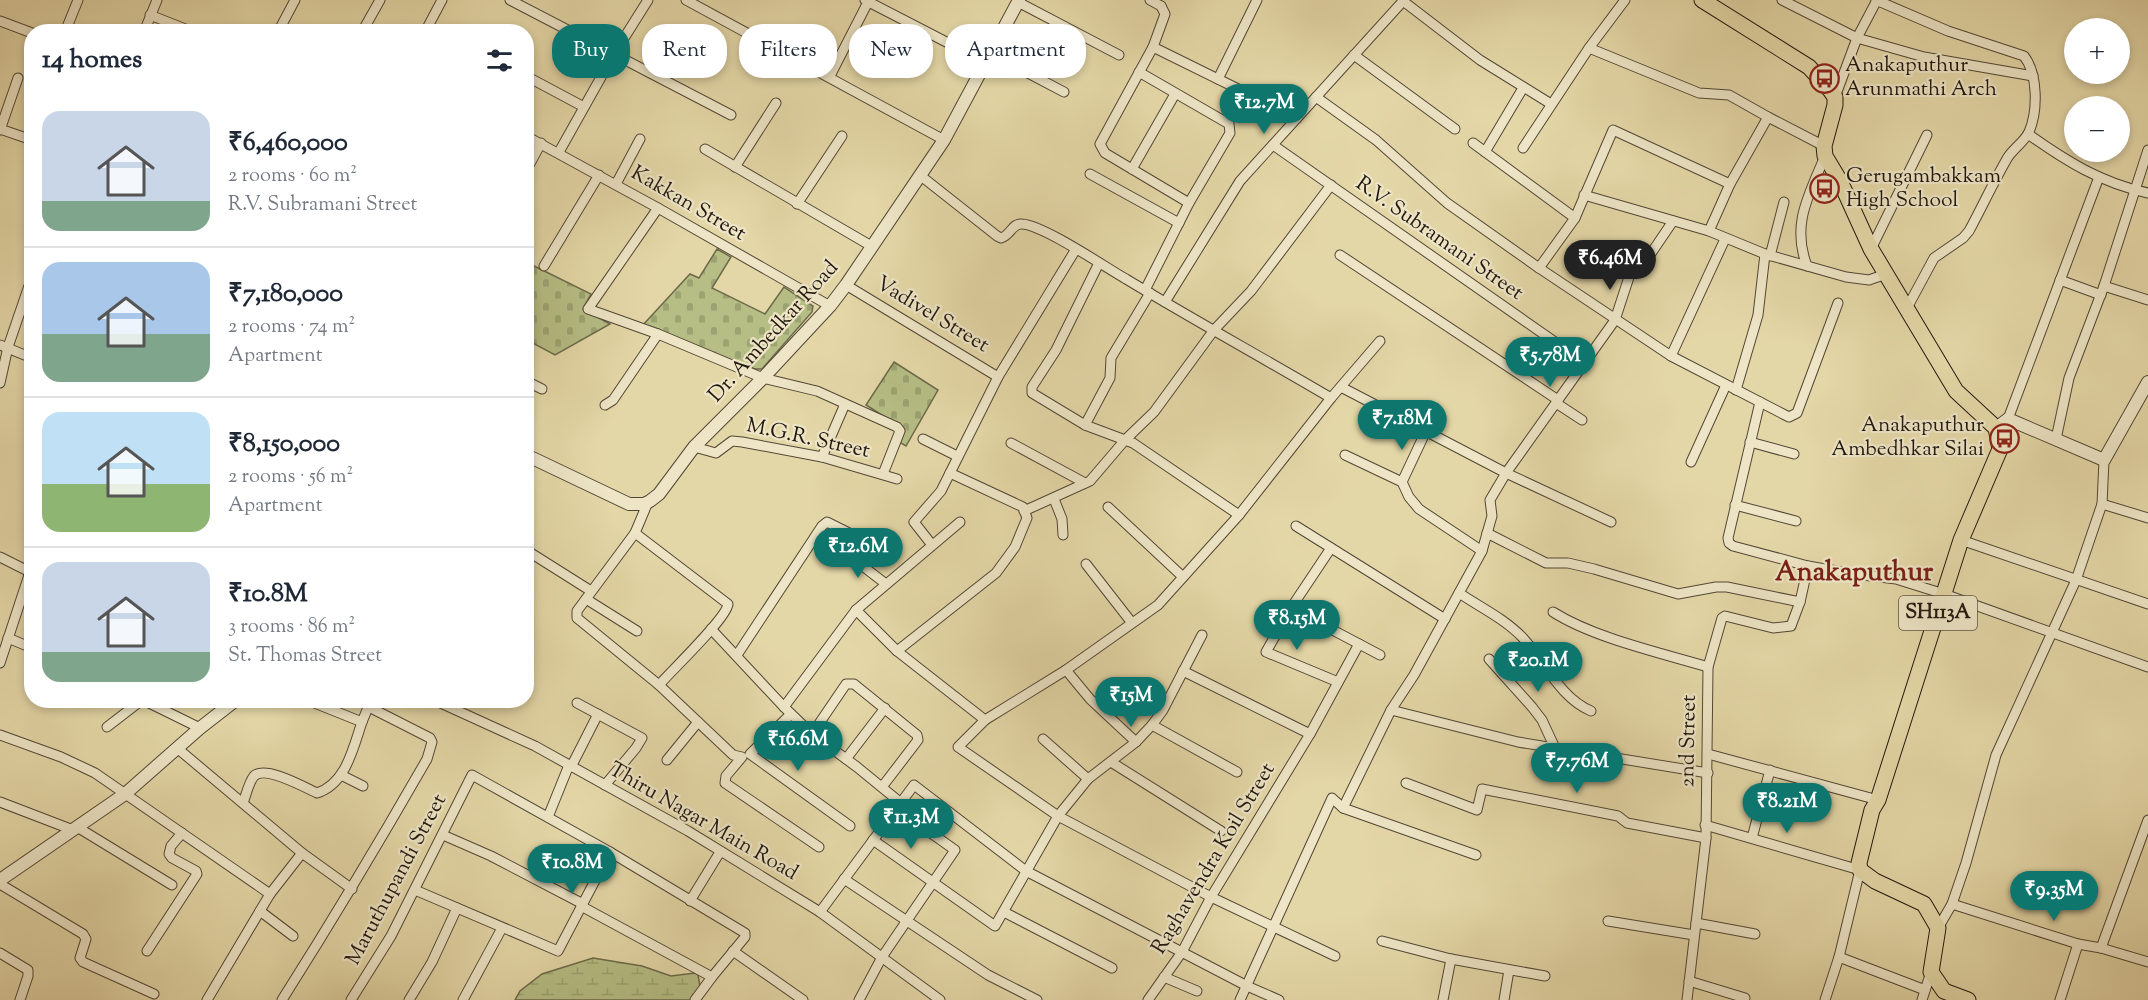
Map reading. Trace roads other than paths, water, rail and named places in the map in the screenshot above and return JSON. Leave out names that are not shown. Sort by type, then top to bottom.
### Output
[{"type":"main road","points":[[1702,0],[1809,67],[1835,97],[1825,151],[1871,249],[1956,391],[2002,423]]},
{"type":"main road","name":"SH113A","points":[[1860,870],[1859,856],[1872,810],[1878,800],[1961,540],[2000,449],[2002,423]]},
{"type":"main road","points":[[1860,870],[1875,881],[1924,904],[1938,927],[1931,972],[1944,991],[1968,1000]]},
{"type":"street","points":[[68,24],[78,0]]},
{"type":"street","points":[[147,24],[157,0]]},
{"type":"street","points":[[282,24],[295,0]]},
{"type":"street","points":[[366,24],[380,0]]},
{"type":"street","points":[[429,24],[442,0]]},
{"type":"street","points":[[510,0],[556,24]]},
{"type":"street","points":[[630,29],[648,0]]},
{"type":"street","points":[[686,0],[739,28]]},
{"type":"street","points":[[1150,0],[1162,3],[1166,14],[1153,47],[1100,144],[1105,153],[1189,202]]},
{"type":"street","points":[[1218,79],[1257,0]]},
{"type":"street","points":[[1165,302],[1240,181],[1404,0],[1463,47],[1522,88],[1551,104]]},
{"type":"street","points":[[1523,148],[1588,48],[1625,0]]},
{"type":"street","points":[[1782,0],[1857,38],[1924,57],[2033,76]]},
{"type":"street","points":[[1835,97],[1857,38],[1876,0],[1948,31],[2024,56],[2028,61],[2033,76],[2034,110],[2028,134],[2006,160],[1969,231],[1963,238],[1934,258],[1907,308]]},
{"type":"street","points":[[837,61],[866,1],[945,38]]},
{"type":"street","points":[[1019,1],[1119,55]]},
{"type":"street","name":"Dr. Ambedkar Road","points":[[1006,24],[1019,1]]},
{"type":"street","points":[[150,15],[173,24]]},
{"type":"street","points":[[0,21],[24,30]]},
{"type":"street","points":[[1153,47],[1297,118]]},
{"type":"street","points":[[1588,48],[1699,93],[1729,96],[1825,151],[1801,224],[1800,243],[1807,266]]},
{"type":"street","points":[[1354,55],[1455,129]]},
{"type":"street","points":[[630,62],[731,115]]},
{"type":"street","points":[[1085,425],[1110,378],[1111,358],[1148,292],[1189,202],[1230,133],[1231,127],[1139,72]]},
{"type":"street","points":[[18,78],[0,129],[24,137]]},
{"type":"street","points":[[559,152],[600,78]]},
{"type":"street","points":[[834,78],[944,140]]},
{"type":"street","name":"Dr. Ambedkar Road","points":[[648,502],[659,494],[694,447],[830,306],[921,176],[944,140],[976,78]]},
{"type":"street","points":[[1033,78],[1064,92]]},
{"type":"street","points":[[534,80],[584,107]]},
{"type":"street","points":[[1485,152],[1522,88]]},
{"type":"street","points":[[1132,169],[1175,94]]},
{"type":"street","points":[[1316,98],[1376,140],[1447,203],[1615,320],[1671,357],[1789,417],[1797,413],[1838,303]]},
{"type":"street","points":[[735,167],[776,103]]},
{"type":"street","points":[[1709,231],[1731,184],[1768,117]]},
{"type":"street","points":[[1539,268],[1575,218],[1613,130],[1731,184]]},
{"type":"street","points":[[2028,134],[2071,164],[2133,190],[2148,193]]},
{"type":"street","points":[[1871,249],[1927,135]]},
{"type":"street","points":[[797,204],[842,136]]},
{"type":"street","points":[[616,184],[640,139]]},
{"type":"street","name":"Kakkan Street","points":[[534,140],[830,306]]},
{"type":"street","points":[[534,156],[541,143]]},
{"type":"street","points":[[1473,143],[1575,218]]},
{"type":"street","name":"R.V. Subramani Street","points":[[1273,145],[1585,363]]},
{"type":"street","points":[[705,149],[873,247]]},
{"type":"street","points":[[2056,439],[2069,378],[2102,290],[2148,150]]},
{"type":"street","points":[[1090,174],[1179,223]]},
{"type":"street","points":[[544,266],[599,175]]},
{"type":"street","points":[[921,176],[997,236],[1006,237],[1019,223],[1030,225],[1076,249],[1331,398]]},
{"type":"street","points":[[2100,177],[2002,423],[2056,439],[2104,460]]},
{"type":"street","points":[[1024,511],[1090,481],[1125,440],[1154,412],[1214,330],[1251,291],[1330,185]]},
{"type":"street","points":[[1584,195],[1709,231],[1767,255],[1846,277],[1869,280],[1886,274]]},
{"type":"street","points":[[1736,390],[1758,315],[1767,255],[1784,202]]},
{"type":"street","name":"M.G.R. Street","points":[[658,208],[588,309],[658,334],[763,378],[817,391],[900,428],[883,474]]},
{"type":"street","points":[[1343,808],[1391,710],[1414,675],[1482,551],[1492,516],[1490,500],[1506,473],[1615,320],[1631,271],[1652,252],[1673,221]]},
{"type":"street","points":[[1671,357],[1725,239]]},
{"type":"street","points":[[932,545],[914,522],[941,490],[998,376],[1076,249]]},
{"type":"street","points":[[1341,255],[1582,420]]},
{"type":"street","points":[[1100,263],[1056,350],[1031,390],[1032,393],[1085,425],[1133,443],[1239,514]]},
{"type":"street","points":[[2060,280],[2148,300]]},
{"type":"street","name":"Vadivel Street","points":[[846,285],[998,376]]},
{"type":"street","points":[[0,383],[4,346],[24,297]]},
{"type":"street","points":[[605,405],[613,400],[658,334]]},
{"type":"street","points":[[1335,956],[1211,897],[1058,816],[958,747],[985,720],[1066,670],[1158,605],[1239,514],[1331,398],[1380,341]]},
{"type":"street","points":[[4,346],[24,355]]},
{"type":"street","points":[[1938,927],[1952,904],[1966,863],[1996,755],[2076,580],[2102,504],[2104,460],[2148,382]]},
{"type":"street","points":[[534,385],[542,389]]},
{"type":"street","points":[[1691,462],[1726,385]]},
{"type":"street","points":[[1341,387],[1506,473],[1611,522]]},
{"type":"street","points":[[1760,402],[1735,505],[1729,543],[1738,548],[1808,566],[1896,579],[2148,667]]},
{"type":"street","points":[[822,457],[845,404]]},
{"type":"street","points":[[1402,482],[1426,431]]},
{"type":"street","points":[[923,439],[957,456]]},
{"type":"street","name":"M.G.R. Street","points":[[694,447],[716,453],[732,441],[822,457],[897,479]]},
{"type":"street","points":[[1750,442],[1794,454]]},
{"type":"street","points":[[1011,443],[1085,483]]},
{"type":"street","points":[[1345,456],[1402,482],[1408,497],[1419,509],[1482,551]]},
{"type":"street","points":[[534,459],[621,501],[637,505],[648,502]]},
{"type":"street","points":[[897,651],[996,573],[1016,547],[1027,518],[1023,507],[950,473]]},
{"type":"street","points":[[1054,499],[1062,519],[1063,536]]},
{"type":"street","points":[[648,502],[635,533],[577,611],[577,618],[659,684],[733,755],[742,757],[726,776],[725,783],[819,847]]},
{"type":"street","points":[[2102,504],[2148,518]]},
{"type":"street","points":[[1735,505],[1796,522]]},
{"type":"street","points":[[1108,507],[1183,577]]},
{"type":"street","points":[[737,655],[822,526],[827,522],[849,533]]},
{"type":"street","points":[[850,826],[750,754],[787,711],[855,610],[960,522]]},
{"type":"street","points":[[1296,526],[1445,619]]},
{"type":"street","points":[[1487,532],[1546,563],[1568,563],[1594,569],[1678,594],[1727,587],[1800,602]]},
{"type":"street","points":[[635,533],[728,604],[728,609],[711,629],[659,684]]},
{"type":"street","points":[[1961,540],[2148,604]]},
{"type":"street","points":[[1330,548],[1266,652],[1338,682]]},
{"type":"street","points":[[847,554],[886,584]]},
{"type":"street","points":[[534,555],[637,631]]},
{"type":"street","points":[[0,557],[24,569]]},
{"type":"street","points":[[1086,564],[1132,623]]},
{"type":"street","name":"2nd Street","points":[[1687,1000],[1706,838],[1708,667],[1722,618],[1725,616],[1773,628],[1791,626],[1800,602],[1808,566]]},
{"type":"street","points":[[0,663],[24,592]]},
{"type":"street","points":[[1459,593],[1509,625],[1523,639],[1567,695],[1578,706],[1591,711]]},
{"type":"street","points":[[1291,608],[1380,655]]},
{"type":"street","points":[[855,610],[897,651],[985,720]]},
{"type":"street","points":[[1552,612],[1566,620],[1620,640],[1708,667]]},
{"type":"street","points":[[711,629],[787,711],[812,734],[882,788],[899,806],[955,850],[882,957],[859,1000]]},
{"type":"street","points":[[873,840],[994,926],[1058,816],[1088,778],[1136,742],[1152,725],[1163,710],[1202,636]]},
{"type":"street","points":[[8,638],[24,645]]},
{"type":"street","name":"Raghavendra Koil Street","points":[[1148,1000],[1182,952],[1211,897],[1310,734],[1359,644]]},
{"type":"street","points":[[1489,659],[1542,720],[1555,748]]},
{"type":"street","points":[[1066,670],[1090,699],[1136,742]]},
{"type":"street","points":[[1183,671],[1310,734]]},
{"type":"street","points":[[812,734],[846,684],[854,684],[915,732],[918,740],[882,788]]},
{"type":"street","points":[[577,703],[642,738],[605,785]]},
{"type":"street","points":[[107,727],[132,708]]},
{"type":"street","points":[[159,708],[200,728]]},
{"type":"street","points":[[154,994],[83,962],[80,958],[86,939],[84,934],[2,878],[125,794],[226,708]]},
{"type":"street","points":[[334,708],[362,722]]},
{"type":"street","points":[[243,803],[254,777],[261,772],[273,774],[317,793],[326,790],[344,771],[368,708]]},
{"type":"street","points":[[282,1000],[352,889],[427,759],[432,742],[430,738],[377,708]]},
{"type":"street","name":"Thiru Nagar Main Road","points":[[452,708],[535,746],[688,831],[820,912],[940,1000]]},
{"type":"street","points":[[846,759],[885,708]]},
{"type":"street","points":[[1391,710],[1518,742],[1708,773]]},
{"type":"street","points":[[598,714],[570,766],[548,817],[745,933],[745,937],[695,1000]]},
{"type":"street","points":[[667,760],[698,722]]},
{"type":"street","points":[[1152,725],[1237,772]]},
{"type":"street","points":[[0,735],[61,757],[95,773],[270,894]]},
{"type":"street","points":[[1043,739],[1088,778]]},
{"type":"street","points":[[177,748],[302,853],[352,889]]},
{"type":"street","points":[[1708,753],[1878,800]]},
{"type":"street","points":[[1111,762],[1221,831]]},
{"type":"street","points":[[1752,838],[1770,770]]},
{"type":"street","points":[[340,775],[363,786]]},
{"type":"street","name":"Maruthupandi Street","points":[[351,1000],[391,936],[416,890],[472,775],[548,817]]},
{"type":"street","points":[[1406,783],[1477,810],[1482,789],[1618,816],[1627,823],[1706,838]]},
{"type":"street","points":[[820,912],[914,785],[1026,871],[1278,1000]]},
{"type":"street","points":[[1240,1000],[1332,798],[1343,808],[1476,855]]},
{"type":"street","points":[[0,802],[75,828],[172,885]]},
{"type":"street","points":[[2101,948],[2148,820]]},
{"type":"street","points":[[1705,825],[1860,870],[1839,957],[1825,1000]]},
{"type":"street","points":[[147,951],[196,878],[196,871],[169,854],[171,846],[182,833]]},
{"type":"street","points":[[443,835],[491,856],[712,977]]},
{"type":"street","points":[[416,890],[558,951],[610,852]]},
{"type":"street","points":[[690,901],[720,852]]},
{"type":"street","points":[[207,1000],[270,894],[302,853]]},
{"type":"street","points":[[844,879],[988,975],[1037,1000]]},
{"type":"street","points":[[1952,904],[2078,945],[2101,948],[2148,962]]},
{"type":"street","points":[[409,1000],[432,962],[457,908]]},
{"type":"street","points":[[260,911],[293,936]]},
{"type":"street","points":[[1004,912],[1112,968]]},
{"type":"street","points":[[1608,921],[1694,935]]},
{"type":"street","points":[[1696,923],[1755,934]]},
{"type":"street","points":[[463,1000],[502,928]]},
{"type":"street","points":[[1382,941],[1451,959],[1545,976]]},
{"type":"street","points":[[2060,1000],[2078,945]]},
{"type":"street","points":[[733,951],[803,1000]]},
{"type":"street","points":[[0,953],[28,970],[21,998],[32,1000]]},
{"type":"street","points":[[1839,957],[1925,990]]},
{"type":"street","points":[[1443,1000],[1451,959]]},
{"type":"street","points":[[1504,1000],[1509,970]]},
{"type":"street","points":[[1922,1000],[1931,972]]},
{"type":"street","points":[[1164,977],[1197,991]]},
{"type":"street","points":[[1689,981],[1744,998]]},
{"type":"place","name":"Anakaputhur Arunmathi Arch","points":[[1824,78]]},
{"type":"place","name":"Gerugambakkam High School","points":[[1825,189]]},
{"type":"place","name":"Anakaputhur Ambedhkar Silai","points":[[2005,438]]},
{"type":"district","name":"Anakaputhur","points":[[1854,573]]}]
